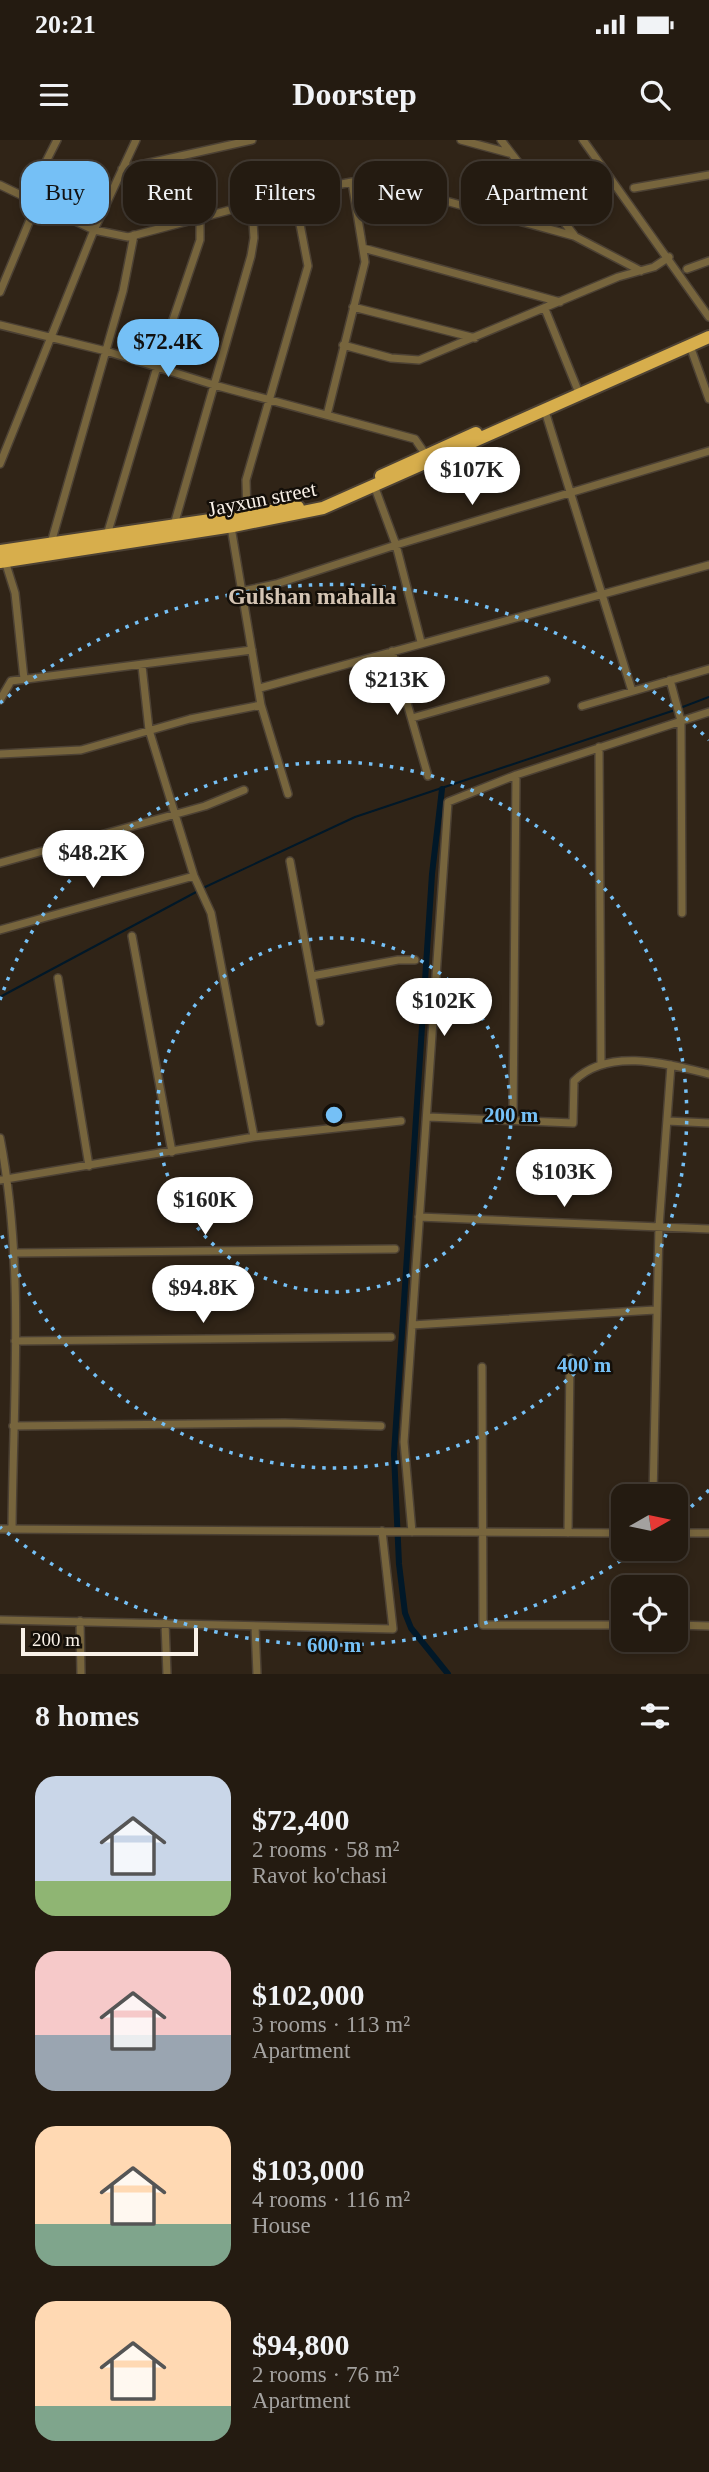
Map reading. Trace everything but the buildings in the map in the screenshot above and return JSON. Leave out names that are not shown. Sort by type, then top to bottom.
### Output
[{"type":"highway","name":"Jayxun street","points":[[2,558],[51,543],[298,507],[328,498],[709,328]]},
{"type":"highway","name":"Jayxun street","points":[[2,558],[231,527],[299,515],[375,488],[709,337]]},
{"type":"street","points":[[46,161],[57,140]]},
{"type":"street","points":[[0,464],[94,230],[136,140]]},
{"type":"street","points":[[121,169],[252,140]]},
{"type":"street","points":[[461,140],[510,153]]},
{"type":"street","points":[[501,140],[574,236]]},
{"type":"street","points":[[583,140],[669,257],[709,317]]},
{"type":"street","points":[[634,188],[709,175]]},
{"type":"street","points":[[340,184],[352,182],[402,190],[574,236],[641,271]]},
{"type":"street","points":[[327,415],[365,262],[357,226],[352,182]]},
{"type":"street","points":[[0,185],[21,196]]},
{"type":"street","points":[[0,292],[28,224]]},
{"type":"street","points":[[81,224],[115,237],[182,224]]},
{"type":"street","points":[[107,535],[157,368],[200,240],[200,224]]},
{"type":"street","points":[[174,525],[251,256],[253,224]]},
{"type":"street","points":[[247,514],[246,480],[267,399],[308,266],[300,224]]},
{"type":"street","points":[[51,543],[123,292],[134,235]]},
{"type":"street","points":[[363,248],[561,303]]},
{"type":"street","points":[[343,345],[391,358],[419,360],[561,303],[618,276],[641,271],[669,257]]},
{"type":"street","points":[[687,268],[709,261]]},
{"type":"street","points":[[353,307],[476,338]]},
{"type":"street","points":[[545,309],[577,388]]},
{"type":"street","points":[[0,325],[106,351],[214,385],[415,439],[426,455]]},
{"type":"street","points":[[690,345],[709,399]]},
{"type":"street","points":[[545,411],[632,691]]},
{"type":"street","points":[[243,591],[276,584],[709,451]]},
{"type":"street","points":[[375,488],[396,545],[421,642]]},
{"type":"street","points":[[231,527],[261,705],[288,794]]},
{"type":"street","points":[[2,558],[15,593],[24,679]]},
{"type":"street","points":[[260,688],[421,642],[462,635],[709,565]]},
{"type":"street","points":[[0,700],[12,681],[252,650]]},
{"type":"street","points":[[393,651],[428,776]]},
{"type":"street","points":[[142,666],[149,730],[194,876],[211,913],[254,1137]]},
{"type":"street","points":[[582,706],[709,669]]},
{"type":"street","points":[[412,718],[546,680]]},
{"type":"street","points":[[670,680],[681,718],[682,913]]},
{"type":"street","points":[[0,754],[81,750],[190,719],[261,705]]},
{"type":"street","points":[[412,1532],[404,1442],[428,1117],[427,1079],[449,802],[516,775],[681,718],[709,712]]},
{"type":"street","points":[[599,747],[601,1065]]},
{"type":"street","points":[[513,1120],[516,775]]},
{"type":"street","points":[[0,863],[174,815],[244,790]]},
{"type":"street","points":[[290,861],[320,1022]]},
{"type":"street","points":[[0,930],[194,876]]},
{"type":"street","points":[[132,936],[172,1152]]},
{"type":"street","points":[[312,976],[398,960],[415,960]]},
{"type":"street","points":[[58,978],[89,1166]]},
{"type":"street","points":[[428,1117],[573,1123],[574,1081],[601,1065],[647,1061],[709,1074]]},
{"type":"street","points":[[653,1484],[659,1227],[671,1065]]},
{"type":"street","points":[[4,1180],[254,1137],[401,1121]]},
{"type":"street","points":[[667,1121],[709,1123]]},
{"type":"street","points":[[0,1138],[14,1252],[12,1529]]},
{"type":"street","points":[[419,1217],[709,1229]]},
{"type":"street","points":[[14,1252],[395,1249]]},
{"type":"street","points":[[412,1325],[656,1310]]},
{"type":"street","points":[[15,1342],[391,1337]]},
{"type":"street","points":[[568,1533],[570,1358]]},
{"type":"street","points":[[482,1367],[483,1625],[611,1625]]},
{"type":"street","points":[[13,1426],[285,1423],[381,1426]]},
{"type":"street","points":[[0,1529],[611,1533]]},
{"type":"street","points":[[0,1620],[393,1629],[382,1531]]},
{"type":"street","points":[[688,1533],[709,1533]]},
{"type":"street","points":[[80,1621],[81,1674]]},
{"type":"street","points":[[165,1623],[167,1674]]},
{"type":"street","points":[[255,1626],[257,1674]]},
{"type":"street","points":[[688,1626],[709,1626]]},
{"type":"waterway","points":[[680,708],[709,697]]},
{"type":"waterway","points":[[203,888],[355,817],[675,710]]},
{"type":"waterway","points":[[442,789],[432,874],[394,1454],[399,1564],[405,1613],[411,1628],[448,1674]]},
{"type":"waterway","points":[[0,997],[198,891]]},
{"type":"district","name":"Gulshan mahalla","points":[[312,596]]}]
